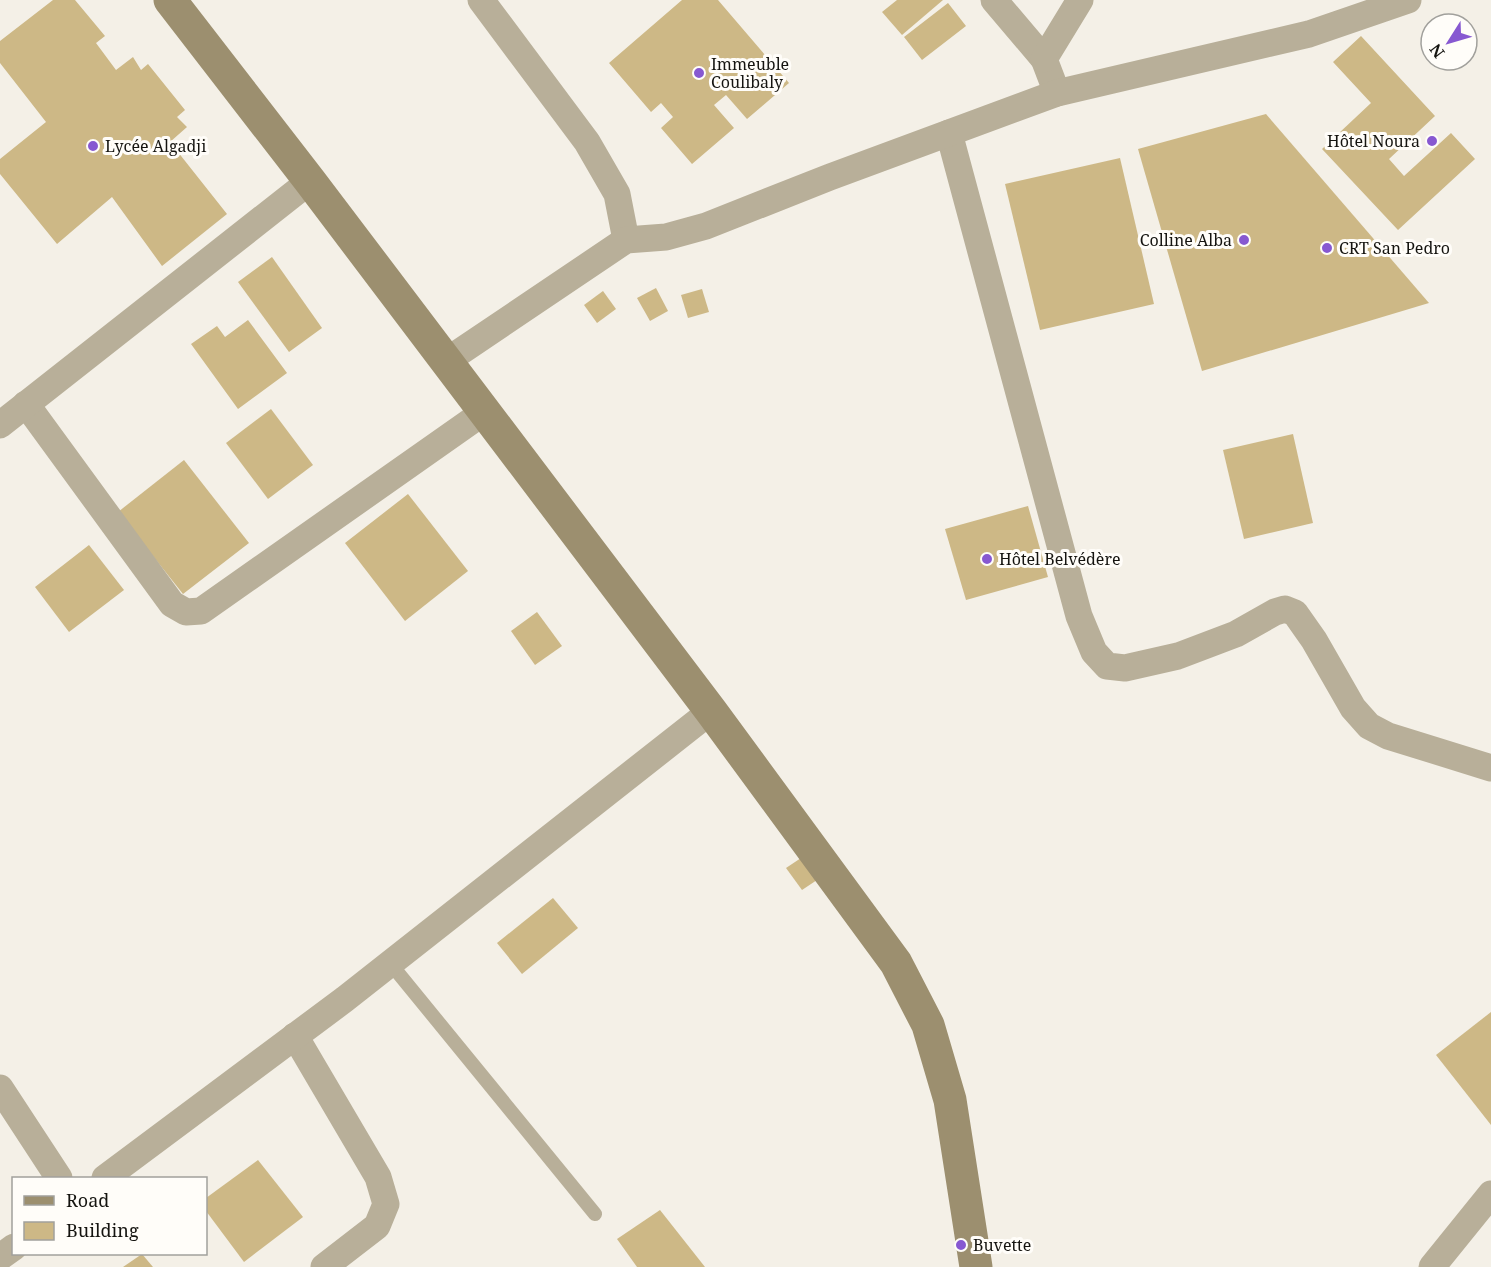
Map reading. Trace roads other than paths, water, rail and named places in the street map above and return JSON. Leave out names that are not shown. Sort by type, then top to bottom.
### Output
[{"type":"street","points":[[170,0],[310,181],[711,711],[896,963],[928,1025],[950,1100],[976,1267]]},
{"type":"street","points":[[481,0],[587,142],[617,194],[626,240]]},
{"type":"street","points":[[994,0],[1044,59],[1057,93]]},
{"type":"street","points":[[1044,59],[1080,0]]},
{"type":"street","points":[[445,362],[626,240],[666,237],[706,226],[1057,93],[1309,34],[1408,0]]},
{"type":"street","points":[[949,133],[1079,616],[1094,652],[1107,666],[1125,668],[1146,664],[1178,656],[1236,634],[1275,612],[1285,609],[1295,613],[1314,640],[1353,708],[1369,726],[1388,736],[1491,768]]},
{"type":"street","points":[[0,425],[310,181]]},
{"type":"street","points":[[26,404],[172,604],[186,612],[201,611],[484,412]]},
{"type":"street","points":[[108,1177],[390,963],[711,711]]},
{"type":"street","points":[[295,1036],[378,1177],[386,1204],[377,1226],[324,1267]]},
{"type":"street","points":[[0,1088],[58,1177]]},
{"type":"street","points":[[1432,1267],[1491,1194]]},
{"type":"lane","points":[[390,963],[595,1214]]},
{"type":"place","name":"Immeuble Coulibaly","points":[[699,73]]},
{"type":"place","name":"Hôtel Noura","points":[[1432,141]]},
{"type":"place","name":"Lycée Algadji","points":[[93,146]]},
{"type":"place","name":"Colline Alba","points":[[1244,240]]},
{"type":"place","name":"CRT San Pedro","points":[[1327,248]]},
{"type":"place","name":"Hôtel Belvédère","points":[[987,559]]},
{"type":"place","name":"Buvette","points":[[961,1245]]}]
